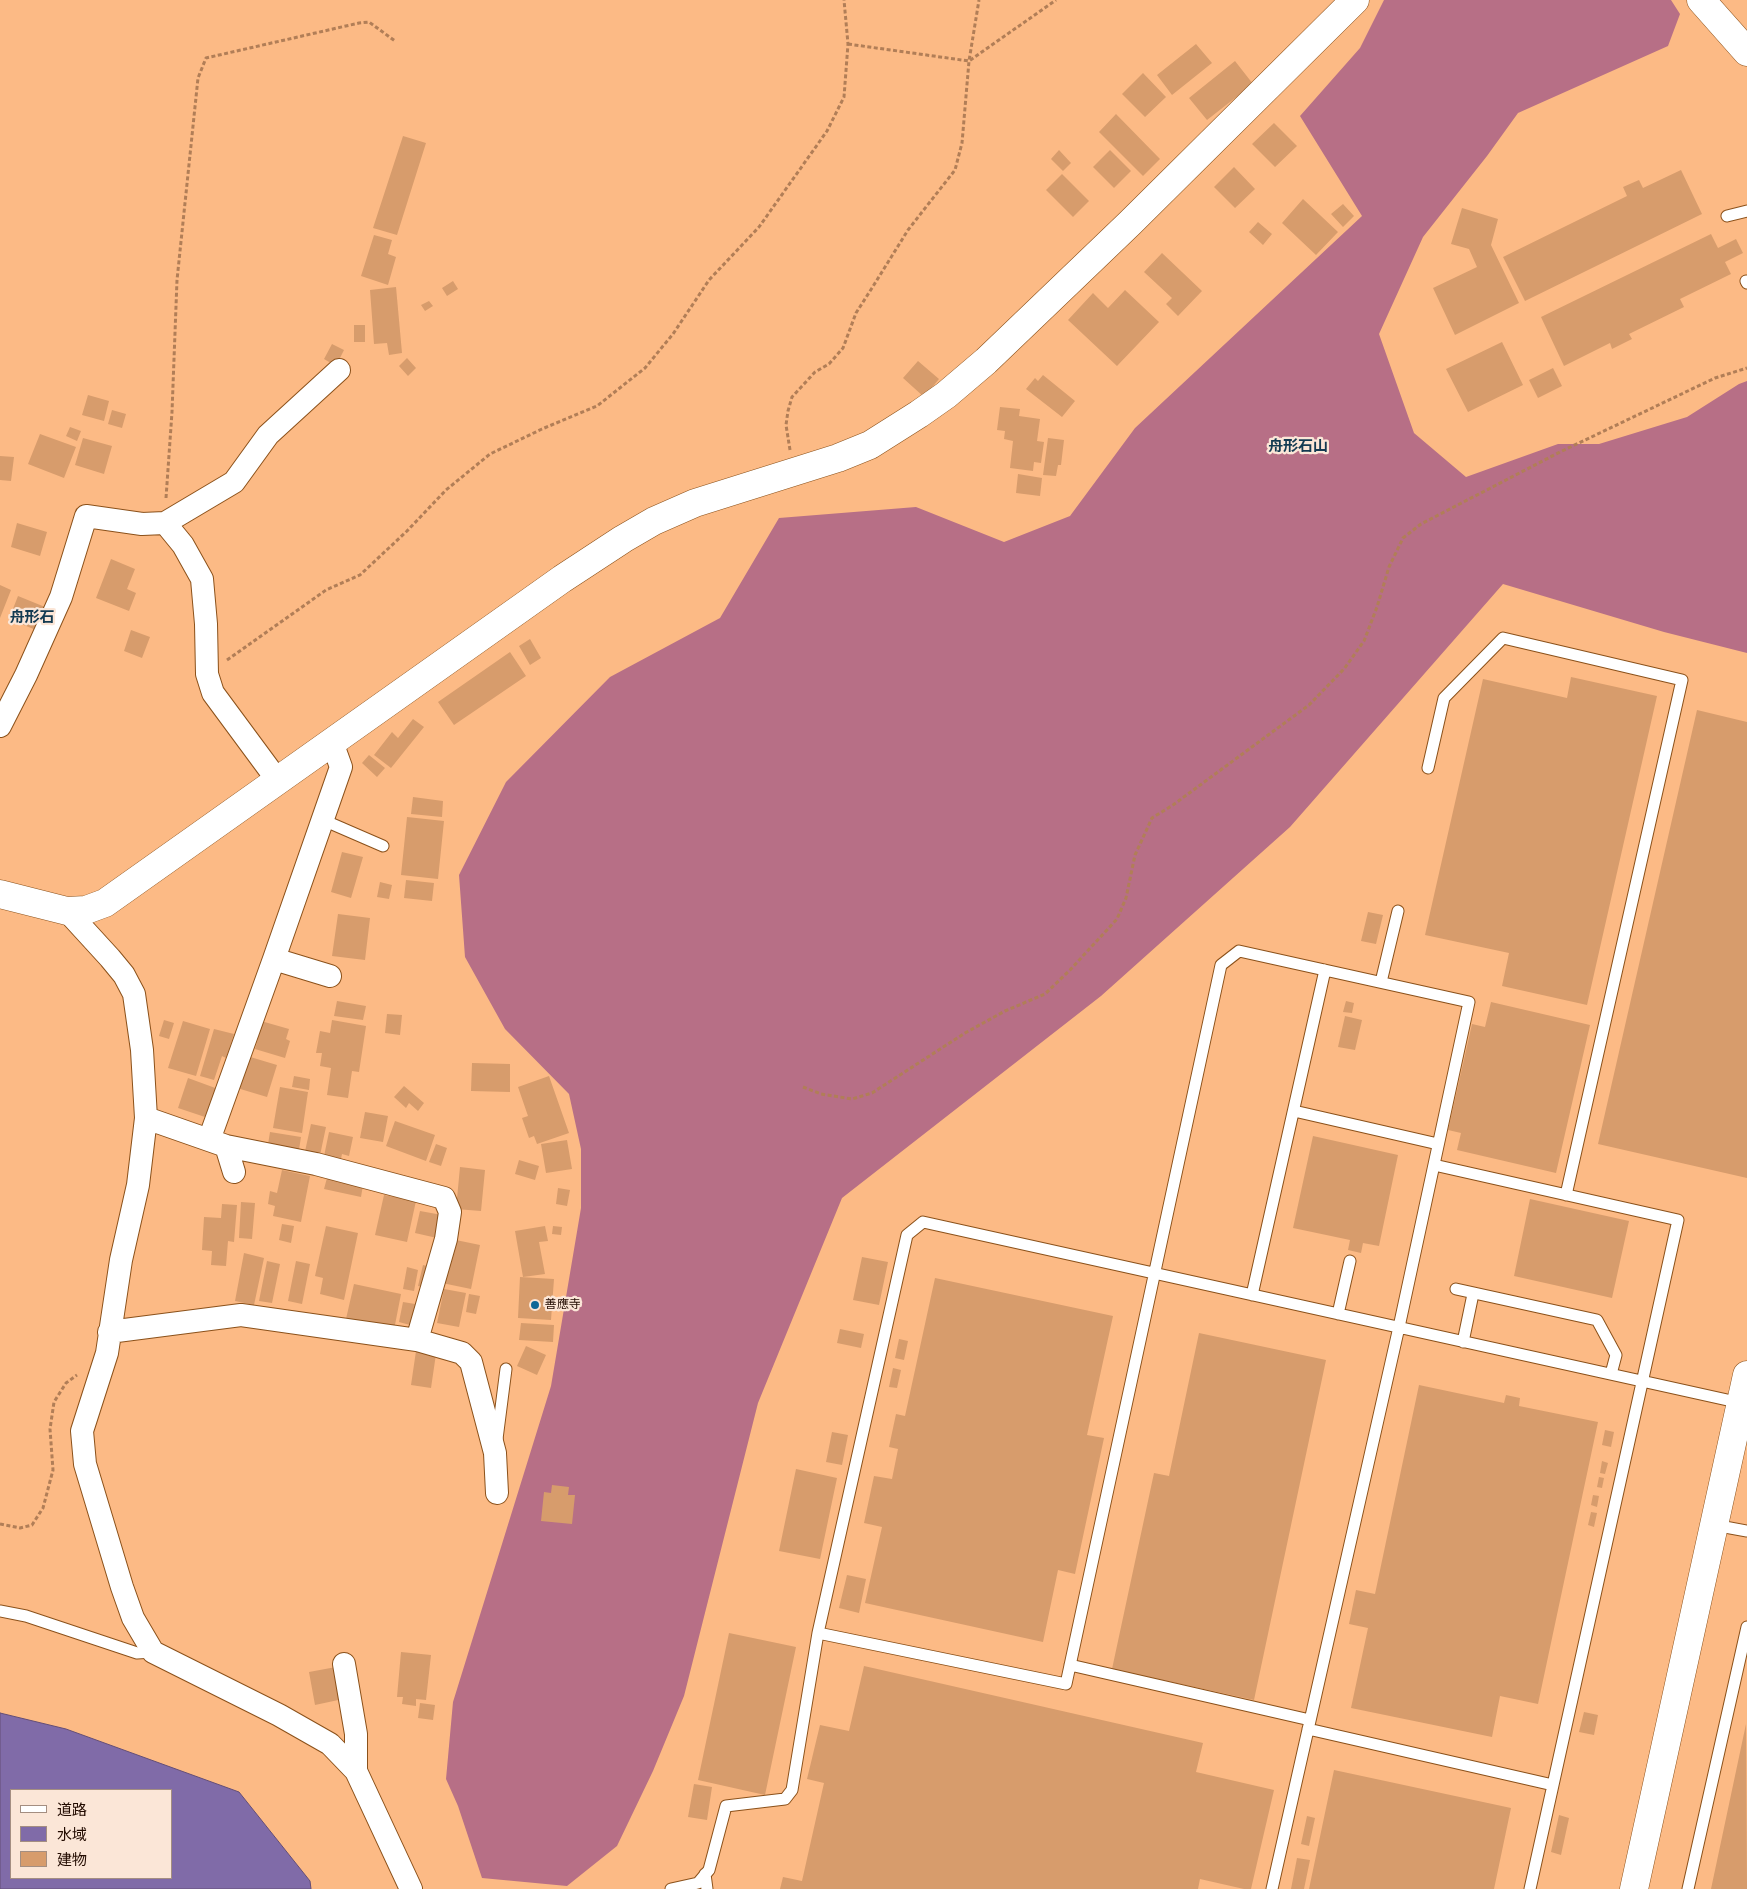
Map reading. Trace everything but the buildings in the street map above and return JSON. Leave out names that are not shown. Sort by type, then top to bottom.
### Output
[{"type":"street","points":[[0,894],[67,911],[86,910],[105,903],[562,579],[623,539],[654,521],[695,503],[794,473],[838,458],[870,444],[946,395],[986,362],[1130,223],[1355,0]]},
{"type":"street","points":[[1701,0],[1747,52]]},
{"type":"street","points":[[0,726],[26,675],[61,598],[86,516],[142,524],[165,523],[234,482],[268,435],[339,370]]},
{"type":"street","points":[[165,523],[183,545],[202,579],[206,624],[207,674],[213,693],[278,781]]},
{"type":"street","points":[[234,1172],[217,1143],[274,960],[341,766],[332,742]]},
{"type":"street","points":[[67,911],[124,976],[134,994],[139,1022],[146,1118],[138,1185],[121,1260],[108,1342],[82,1431],[84,1464],[124,1595],[133,1618],[153,1652],[279,1715],[330,1744],[356,1771],[411,1889]]},
{"type":"street","points":[[274,960],[330,976]]},
{"type":"street","points":[[146,1118],[217,1143],[316,1164],[444,1198],[450,1212],[446,1239],[417,1340]]},
{"type":"street","points":[[108,1342],[241,1315],[417,1340],[462,1353],[471,1362],[495,1453],[497,1493]]},
{"type":"street","points":[[1634,1889],[1747,1374]]},
{"type":"street","points":[[344,1664],[356,1734],[356,1771]]},
{"type":"lane","points":[[1727,216],[1747,211]]},
{"type":"lane","points":[[1428,768],[1444,698],[1503,638],[1682,680],[1566,1195]]},
{"type":"lane","points":[[323,820],[383,846]]},
{"type":"lane","points":[[1381,982],[1398,911]]},
{"type":"lane","points":[[818,1633],[1066,1684],[1156,1274],[1221,965],[1239,951],[1469,1002],[1399,1328],[1272,1889]]},
{"type":"lane","points":[[1252,1295],[1326,970]]},
{"type":"lane","points":[[1294,1111],[1438,1144]]},
{"type":"lane","points":[[1434,1165],[1678,1220],[1644,1381],[1530,1889]]},
{"type":"lane","points":[[671,1889],[698,1883],[709,1870],[726,1806],[785,1799],[792,1790],[818,1633],[907,1235],[923,1222],[1741,1403]]},
{"type":"lane","points":[[1338,1314],[1350,1261]]},
{"type":"lane","points":[[1456,1290],[1597,1320],[1616,1355],[1611,1374]]},
{"type":"lane","points":[[1463,1342],[1473,1294]]},
{"type":"lane","points":[[495,1453],[506,1369]]},
{"type":"lane","points":[[1714,1525],[1747,1531]]},
{"type":"lane","points":[[0,1611],[26,1616],[136,1653],[153,1652]]},
{"type":"lane","points":[[1688,1889],[1747,1627]]},
{"type":"lane","points":[[1070,1665],[1553,1785]]},
{"type":"lane","points":[[706,1874],[707,1889]]},
{"type":"path","points":[[207,674],[326,590],[360,576],[446,490],[490,454],[542,429],[597,406],[646,368],[709,280],[759,227],[827,131],[844,96],[848,44],[844,0]]},
{"type":"path","points":[[794,473],[786,425],[792,397],[815,372],[829,364],[843,348],[856,313],[908,230],[954,170],[962,143],[969,61],[979,0]]},
{"type":"path","points":[[848,44],[969,61],[1056,0]]},
{"type":"path","points":[[165,523],[172,412],[177,280],[198,78],[206,58],[359,22],[369,22],[395,41]]},
{"type":"path","points":[[803,1087],[821,1094],[852,1099],[872,1093],[965,1033],[1006,1011],[1045,994],[1117,919],[1126,898],[1135,855],[1152,818],[1173,805],[1309,704],[1344,669],[1364,641],[1389,567],[1403,538],[1421,524],[1577,444],[1715,378],[1747,368]]},
{"type":"path","points":[[0,1524],[20,1528],[32,1525],[42,1508],[53,1470],[50,1429],[54,1402],[66,1383],[108,1342]]},
{"type":"shaded area","points":[[1384,0],[1671,0],[1680,14],[1668,46],[1518,113],[1487,156],[1423,237],[1379,334],[1414,433],[1466,477],[1558,444],[1599,444],[1687,417],[1739,384],[1747,381],[1747,653],[1664,632],[1503,584],[1290,827],[1101,996],[842,1198],[758,1403],[684,1696],[653,1771],[617,1846],[567,1886],[482,1878],[458,1806],[446,1779],[453,1702],[551,1386],[581,1208],[581,1149],[569,1094],[505,1029],[465,957],[459,875],[506,782],[610,677],[720,618],[779,518],[916,507],[1004,542],[1070,516],[1135,428],[1362,216],[1300,116],[1360,48]]},
{"type":"water","points":[[0,1713],[66,1729],[239,1792],[310,1881],[311,1889],[0,1889]]},
{"type":"place","name":"善應寺","points":[[535,1305]]},
{"type":"district","name":"舟形石山","points":[[1298,447]]},
{"type":"district","name":"舟形石","points":[[32,618]]}]
